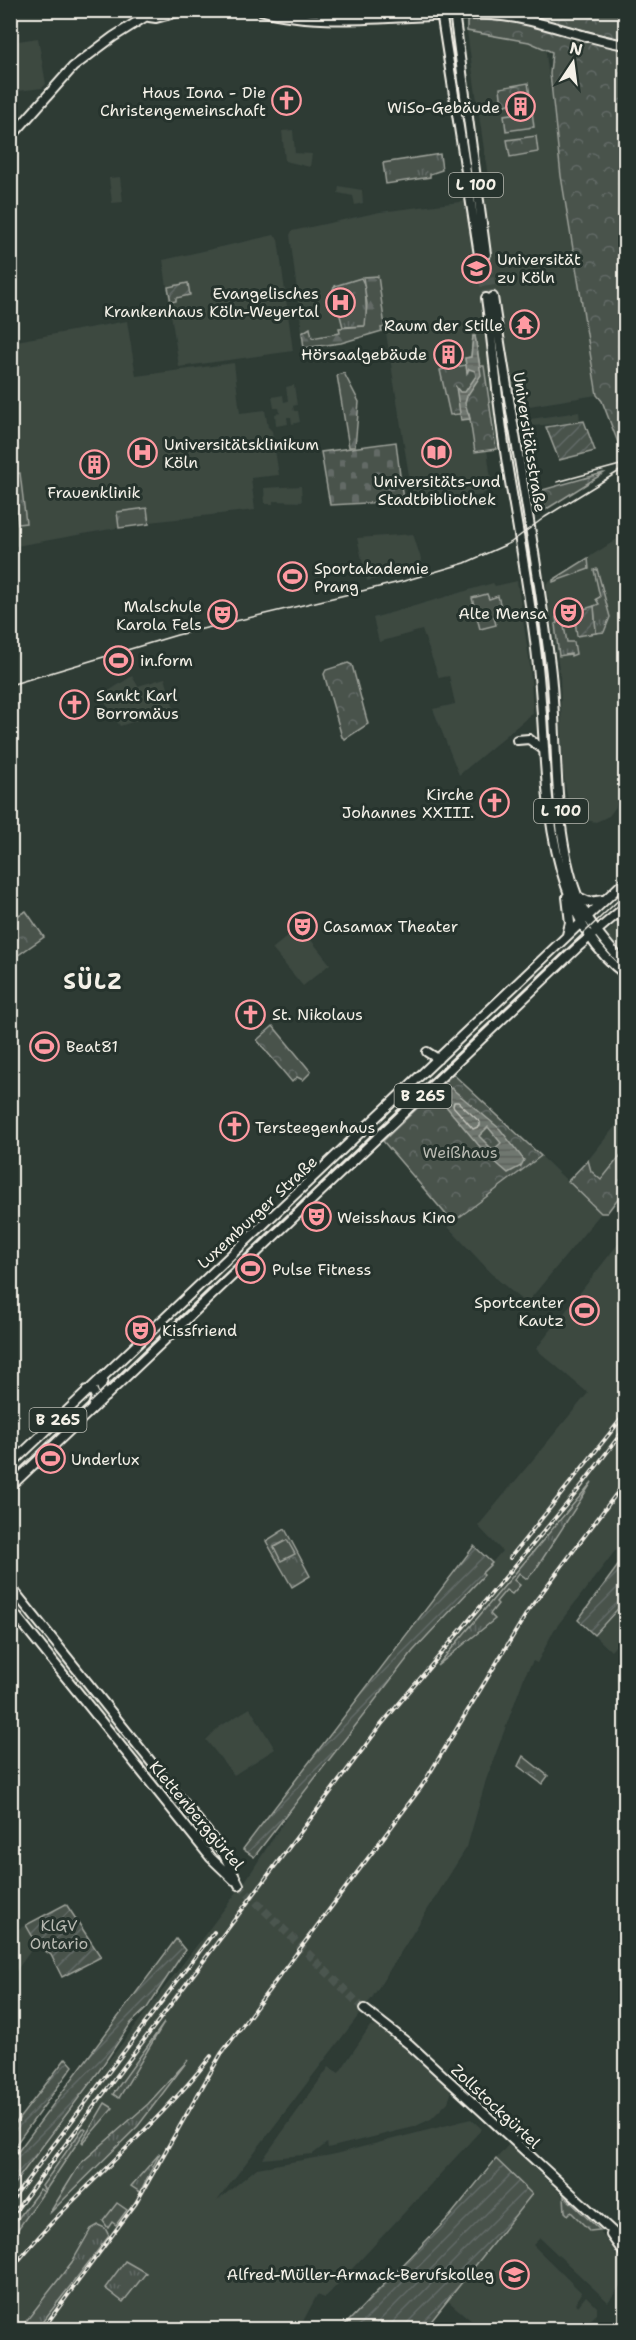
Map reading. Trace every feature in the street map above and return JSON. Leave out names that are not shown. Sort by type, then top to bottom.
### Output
[{"type":"main road","points":[[10,138],[70,69],[93,50],[156,10]]},
{"type":"main road","points":[[149,16],[156,18],[185,10]]},
{"type":"main road","points":[[260,10],[296,19],[454,12],[495,15],[531,21],[626,45]]},
{"type":"main road","name":"L 100","points":[[441,13],[482,255],[454,12]]},
{"type":"main road","name":"Universitätsstraße","points":[[581,924],[556,852],[546,777],[543,722],[533,632],[525,587],[489,297],[545,629],[554,711],[558,779],[569,865],[577,896],[587,917]]},
{"type":"main road","points":[[525,587],[532,595],[539,591]]},
{"type":"main road","points":[[533,632],[537,626],[545,629]]},
{"type":"main road","points":[[543,722],[554,711]]},
{"type":"main road","points":[[517,740],[529,739],[544,750]]},
{"type":"main road","points":[[546,777],[552,784],[558,779]]},
{"type":"main road","name":"Luxemburger Straße","points":[[10,1465],[626,880]]},
{"type":"main road","name":"L 100","points":[[565,939],[570,923],[566,886]]},
{"type":"main road","points":[[577,896],[589,902],[604,900]]},
{"type":"main road","name":"Luxemburger Straße","points":[[10,1487],[442,1078],[600,935],[626,906]]},
{"type":"main road","name":"L 100","points":[[587,917],[600,935]]},
{"type":"main road","points":[[581,924],[600,935],[626,966]]},
{"type":"main road","name":"L 100","points":[[581,924],[592,942]]},
{"type":"main road","points":[[592,942],[626,975]]},
{"type":"main road","points":[[427,1052],[438,1059]]},
{"type":"main road","points":[[429,1067],[431,1077],[442,1078]]},
{"type":"main road","points":[[277,1212],[288,1215],[287,1225]]},
{"type":"main road","points":[[105,1375],[101,1384],[105,1397]]},
{"type":"main road","points":[[87,1390],[92,1390],[96,1397],[92,1410]]},
{"type":"main road","name":"Klettenberggürtel","points":[[10,1586],[221,1848],[239,1885],[211,1858],[10,1608]]},
{"type":"main road","name":"Zollstockgürtel","points":[[364,2009],[409,2044],[626,2244]]},
{"type":"main road","name":"Zollstockgürtel","points":[[606,2226],[626,2256]]},
{"type":"shaded area","name":"Universität zu Köln","points":[[466,25],[536,38],[545,45],[561,176],[597,395],[505,410],[510,446],[487,449],[492,487],[482,495],[414,507],[385,327],[381,328],[382,331],[341,343],[304,348],[290,235],[292,231],[380,212],[491,198]]},
{"type":"shaded area","points":[[38,38],[46,84],[42,88],[11,92],[11,42]]},
{"type":"shaded area","points":[[293,130],[295,153],[312,154],[310,167],[285,161],[282,131]]},
{"type":"shaded area","points":[[120,177],[123,202],[112,203],[109,178]]},
{"type":"shaded area","points":[[339,186],[362,190],[363,203],[355,205],[353,196],[338,193]]},
{"type":"shaded area","points":[[274,235],[278,239],[293,351],[179,367],[163,260]]},
{"type":"shaded area","name":"Universitätsklinikum Köln","points":[[127,321],[136,376],[234,363],[240,413],[265,410],[268,427],[272,431],[279,475],[251,478],[255,510],[150,522],[11,547],[11,342]]},
{"type":"shaded area","points":[[294,385],[297,405],[293,406],[294,411],[298,411],[300,422],[292,424],[291,417],[287,417],[288,424],[276,426],[275,414],[280,413],[279,408],[274,408],[272,397],[283,395],[284,402],[288,401],[286,387]]},
{"type":"shaded area","points":[[579,412],[580,421],[533,426],[537,450],[528,452],[523,420]]},
{"type":"shaded area","points":[[301,486],[302,502],[273,501],[273,504],[265,504],[264,488]]},
{"type":"shaded area","points":[[625,528],[625,795],[609,816],[596,822],[580,819],[570,811],[563,773],[560,676],[546,584],[616,540]]},
{"type":"shaded area","points":[[413,534],[424,568],[367,581],[357,538]]},
{"type":"shaded area","points":[[517,581],[530,665],[533,713],[459,775],[433,709],[455,704],[449,676],[439,678],[422,630],[379,642],[373,618],[493,583],[495,586]]},
{"type":"shaded area","points":[[132,676],[138,686],[165,678],[174,708],[120,726],[101,696]]},
{"type":"shaded area","points":[[625,915],[625,956],[606,933]]},
{"type":"shaded area","points":[[300,926],[330,964],[303,986],[272,949]]},
{"type":"shaded area","points":[[625,1114],[625,1150],[601,1180],[590,1171],[588,1160]]},
{"type":"shaded area","points":[[541,1156],[601,1213],[526,1304],[496,1278],[448,1227]]},
{"type":"shaded area","points":[[625,1235],[625,1538],[554,1630],[537,1663],[533,1661],[525,1675],[486,1780],[467,1847],[372,1998],[217,2201],[257,2168],[331,2155],[471,2119],[482,2129],[325,2298],[317,2295],[299,2329],[11,2329],[10,2190],[246,1880],[297,1801],[422,1640],[484,1575],[482,1574],[502,1551],[478,1526],[588,1393],[536,1349]]},
{"type":"shaded area","points":[[625,1601],[625,1635],[611,1651],[594,1635]]},
{"type":"shaded area","points":[[57,1649],[217,1848],[211,1854],[51,1655]]},
{"type":"shaded area","points":[[250,1708],[275,1749],[234,1775],[206,1740],[219,1727]]},
{"type":"shaded area","points":[[26,1925],[33,1938],[30,1940],[32,1949],[11,1978],[11,1933]]},
{"type":"shaded area","points":[[370,2026],[379,2027],[394,2038],[449,2088],[451,2094],[448,2102],[431,2119],[414,2127],[328,2148],[327,2143],[313,2154],[263,2159],[329,2067],[339,2073]]},
{"type":"shaded area","points":[[509,2144],[600,2231],[625,2267],[625,2280],[608,2302],[540,2238],[533,2245],[582,2293],[575,2304],[578,2306],[586,2296],[597,2307],[597,2314],[581,2329],[481,2329],[448,2301],[532,2194],[496,2159]]},
{"type":"green space","points":[[288,11],[429,11],[318,14]]},
{"type":"green space","points":[[483,11],[625,11],[625,41],[534,17]]},
{"type":"green space","points":[[467,19],[515,22],[625,50],[626,451],[622,453],[602,401],[597,395],[561,176],[550,74],[552,52],[529,42],[467,31]]},
{"type":"green space","points":[[528,83],[531,102],[524,103],[523,100],[502,106],[500,88]]},
{"type":"green space","points":[[532,111],[534,127],[506,131],[504,115]]},
{"type":"green space","points":[[536,136],[538,152],[510,157],[507,140]]},
{"type":"green space","points":[[440,154],[442,170],[430,174],[430,177],[386,184],[383,163]]},
{"type":"green space","points":[[378,276],[385,327],[381,328],[382,331],[341,343],[304,348],[302,333],[310,328],[312,338],[340,333],[339,328],[365,326],[367,304],[363,277]]},
{"type":"green space","points":[[361,278],[365,286],[367,322],[365,326],[343,327],[333,289],[335,286]]},
{"type":"green space","points":[[188,283],[190,295],[176,298],[176,301],[171,302],[168,287]]},
{"type":"green space","points":[[473,336],[475,336],[480,366],[484,366],[496,449],[475,452],[469,413],[450,415],[440,370],[466,365],[465,358],[471,357]]},
{"type":"green space","points":[[494,336],[496,336],[515,449],[509,450]]},
{"type":"green space","points":[[344,373],[359,402],[355,447],[349,447],[337,375]]},
{"type":"green space","points":[[584,421],[595,451],[559,460],[546,427]]},
{"type":"green space","points":[[396,442],[403,501],[330,505],[321,452]]},
{"type":"green space","points":[[20,473],[26,523],[18,524],[11,474]]},
{"type":"green space","points":[[604,473],[545,510],[539,491]]},
{"type":"green space","points":[[147,508],[149,524],[119,528],[117,512]]},
{"type":"green space","points":[[588,558],[589,569],[553,582],[553,580]]},
{"type":"green space","points":[[597,569],[610,617],[604,632],[596,633],[594,606],[599,604],[596,599],[600,597],[594,570]]},
{"type":"green space","points":[[487,594],[489,599],[498,596],[503,614],[494,617],[496,625],[480,629],[472,598]]},
{"type":"green space","points":[[594,606],[596,633],[577,636],[574,612]]},
{"type":"green space","points":[[562,616],[567,642],[574,642],[576,654],[571,656],[571,654],[559,656],[555,624],[557,623],[556,618]]},
{"type":"green space","points":[[348,663],[352,665],[368,724],[345,739],[342,737],[324,674],[326,670]]},
{"type":"green space","points":[[26,911],[44,937],[11,960],[11,919]]},
{"type":"green space","points":[[273,1026],[311,1072],[303,1080],[297,1077],[292,1082],[257,1040]]},
{"type":"green space","name":"Weißhaus","points":[[453,1074],[541,1156],[454,1221],[383,1141]]},
{"type":"green space","points":[[625,1150],[625,1189],[607,1213],[601,1213],[568,1181],[588,1160],[591,1171],[601,1180]]},
{"type":"green space","points":[[592,1482],[536,1569],[527,1579],[519,1573],[514,1580],[520,1585],[512,1594],[506,1590],[496,1602],[498,1604],[490,1614],[495,1619],[437,1666]]},
{"type":"green space","points":[[285,1529],[310,1576],[292,1587],[266,1541]]},
{"type":"green space","points":[[287,1540],[295,1554],[281,1561],[274,1547]]},
{"type":"green space","points":[[474,1546],[492,1563],[482,1573],[484,1575],[413,1651],[254,1857],[243,1849]]},
{"type":"green space","points":[[625,1556],[625,1601],[594,1635],[578,1620]]},
{"type":"green space","points":[[523,1756],[548,1776],[542,1784],[518,1766]]},
{"type":"green space","name":"KlGV Ontario","points":[[66,1904],[101,1957],[62,1977],[51,1955],[38,1946],[26,1925]]},
{"type":"green space","points":[[176,1939],[185,1950],[147,2008],[131,2023],[99,2071],[11,2188],[11,2161]]},
{"type":"green space","points":[[164,2023],[119,2098],[113,2094]]},
{"type":"green space","points":[[66,2058],[73,2066],[11,2151],[11,2129]]},
{"type":"green space","points":[[188,2060],[138,2126],[49,2214],[80,2164],[148,2104]]},
{"type":"green space","points":[[105,2103],[113,2108],[83,2143],[82,2142]]},
{"type":"green space","points":[[83,2128],[86,2130],[45,2191],[42,2186]]},
{"type":"green space","points":[[160,2153],[140,2192],[131,2186]]},
{"type":"green space","points":[[496,2159],[532,2194],[425,2329],[341,2329],[450,2216]]},
{"type":"green space","points":[[40,2189],[44,2192],[11,2239],[11,2228]]},
{"type":"green space","points":[[564,2196],[600,2230],[590,2231],[571,2212],[568,2215],[565,2212]]},
{"type":"green space","points":[[117,2203],[127,2210],[116,2225],[112,2222],[108,2228],[103,2221]]},
{"type":"green space","points":[[98,2225],[105,2228],[109,2236],[37,2329],[20,2329],[72,2262],[91,2229]]},
{"type":"green space","points":[[125,2261],[146,2273],[123,2302],[105,2288]]},
{"type":"water","points":[[473,336],[475,336],[481,375],[465,403],[470,419],[461,420],[456,387],[460,392],[465,392],[476,376],[475,371],[469,369],[467,373],[465,358],[471,357]]},
{"type":"water","points":[[447,1088],[451,1088],[500,1129],[524,1160],[521,1166],[508,1173],[486,1154],[439,1098]],"holes":[[[488,1127],[501,1143],[493,1150],[479,1136]]]},
{"type":"tunnel","points":[[486,254],[493,297]]},
{"type":"tunnel","points":[[479,255],[486,298]]},
{"type":"tunnel","points":[[239,1885],[364,2009]]},
{"type":"tram line","points":[[557,482],[620,465]]},
{"type":"tram line","points":[[10,685],[177,635],[404,581],[465,563],[510,543],[545,517],[626,467]]},
{"type":"tram line","points":[[10,1478],[626,893]]},
{"type":"railway","points":[[510,1558],[626,1413]]},
{"type":"railway","points":[[10,2218],[381,1725],[576,1493],[626,1427]]},
{"type":"railway","points":[[42,2330],[136,2203],[221,2054],[422,1786],[528,1611],[626,1481]]},
{"type":"railway","points":[[10,2203],[214,1932]]},
{"type":"railway","points":[[10,2271],[59,2215],[163,2112],[211,2056]]},
{"type":"place","name":"Haus Iona - Die Christengemeinschaft","points":[[287,101]]},
{"type":"place","name":"WiSo-Gebäude","points":[[521,107]]},
{"type":"place","name":"Universität zu Köln","points":[[476,268]]},
{"type":"place","name":"Evangelisches Krankenhaus Köln-Weyertal","points":[[340,302]]},
{"type":"place","name":"Raum der Stille","points":[[524,325]]},
{"type":"place","name":"Hörsaalgebäude","points":[[448,354]]},
{"type":"place","name":"Universitätsklinikum Köln","points":[[143,453]]},
{"type":"place","name":"Universitäts-und Stadtbibliothek","points":[[437,453]]},
{"type":"place","name":"Frauenklinik","points":[[94,464]]},
{"type":"place","name":"Sportakademie Prang","points":[[293,577]]},
{"type":"place","name":"Alte Mensa","points":[[568,613]]},
{"type":"place","name":"Malschule Karola Fels","points":[[223,615]]},
{"type":"place","name":"in.form","points":[[119,660]]},
{"type":"place","name":"Sankt Karl Borromäus","points":[[75,704]]},
{"type":"place","name":"Kirche Johannes XXIII.","points":[[495,803]]},
{"type":"place","name":"Casamax Theater","points":[[302,926]]},
{"type":"place","name":"St. Nikolaus","points":[[251,1014]]},
{"type":"place","name":"Beat81","points":[[45,1046]]},
{"type":"place","name":"Tersteegenhaus","points":[[234,1127]]},
{"type":"place","name":"Weisshaus Kino","points":[[316,1217]]},
{"type":"place","name":"Pulse Fitness","points":[[251,1269]]},
{"type":"place","name":"Sportcenter Kautz","points":[[585,1311]]},
{"type":"place","name":"Kissfriend","points":[[141,1330]]},
{"type":"place","name":"Underlux","points":[[50,1459]]},
{"type":"place","name":"Alfred-Müller-Armack-Berufskolleg","points":[[515,2274]]},
{"type":"district","name":"SÜLZ","points":[[93,981]]}]
